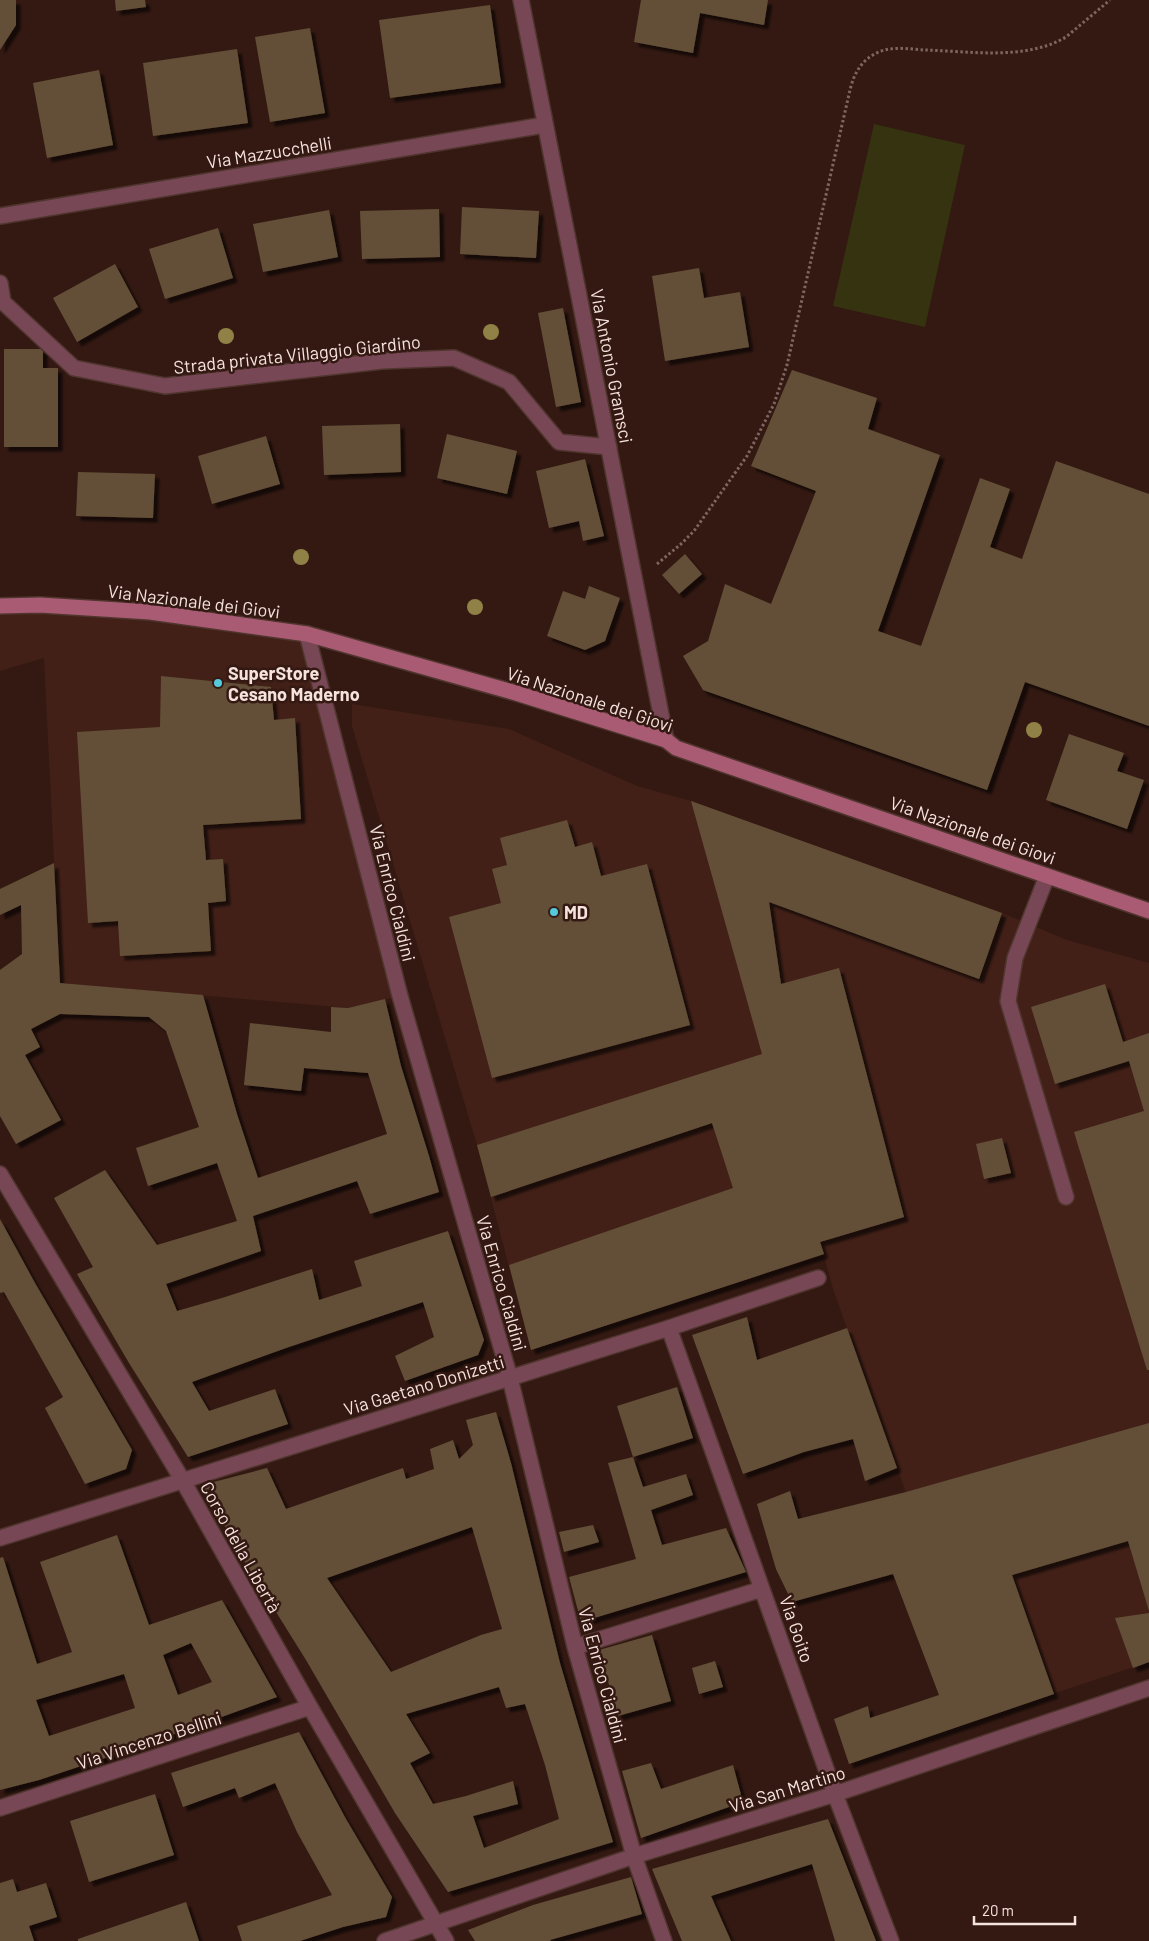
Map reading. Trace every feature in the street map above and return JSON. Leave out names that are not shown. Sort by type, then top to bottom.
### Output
[{"type":"main road","name":"Via Nazionale dei Giovi","points":[[0,606],[40,606],[150,612],[307,634],[516,694],[666,740],[676,748],[1149,910]]},
{"type":"street","name":"Via Antonio Gramsci","points":[[520,0],[666,740]]},
{"type":"street","name":"Via Mazzucchelli","points":[[0,216],[544,125]]},
{"type":"street","name":"Strada privata Villaggio Giardino","points":[[0,283],[3,302],[74,368],[165,386],[382,361],[454,358],[509,382],[559,442],[609,447]]},
{"type":"street","name":"Via Enrico Cialdini","points":[[307,634],[400,996],[510,1378],[575,1647],[634,1856],[664,1941]]},
{"type":"street","points":[[1047,876],[1015,958],[1008,1001],[1066,1197]]},
{"type":"street","name":"Corso della Libertà","points":[[0,1174],[183,1481],[310,1707],[446,1941]]},
{"type":"street","name":"Via Gaetano Donizetti","points":[[0,1538],[669,1328],[818,1278]]},
{"type":"street","name":"Via Goito","points":[[669,1328],[835,1794],[891,1941]]},
{"type":"street","points":[[575,1647],[762,1589]]},
{"type":"street","name":"Via San Martino","points":[[385,1941],[634,1856],[835,1794],[1149,1688]]},
{"type":"street","name":"Via Vincenzo Bellini","points":[[0,1808],[310,1707]]},
{"type":"path","points":[[634,576],[659,563],[694,530],[747,456],[768,417],[787,365],[852,79],[863,63],[878,52],[894,49],[1017,52],[1039,48],[1058,42],[1066,37],[1110,0]]},
{"type":"shaded area","points":[[874,124],[965,145],[925,327],[833,306]]},
{"type":"shaded area","points":[[40,605],[307,634],[400,996],[348,1008],[60,983],[44,658],[0,671],[0,606]]},
{"type":"shaded area","points":[[352,704],[509,729],[637,786],[691,801],[1002,913],[1067,940],[1149,963],[1149,1662],[986,1716],[833,1289],[824,1255],[531,1350],[477,1145],[352,726]]},
{"type":"building","points":[[0,0],[16,0],[16,25],[0,50]]},
{"type":"building","points":[[115,0],[145,0],[146,7],[116,11]]},
{"type":"building","points":[[641,0],[768,0],[764,25],[700,13],[693,53],[634,42]]},
{"type":"building","points":[[490,5],[501,83],[390,98],[379,20]]},
{"type":"building","points":[[310,28],[325,113],[270,122],[255,37]]},
{"type":"building","points":[[237,49],[248,123],[153,136],[143,63]]},
{"type":"building","points":[[99,70],[113,145],[47,158],[33,83]]},
{"type":"building","points":[[462,207],[539,211],[536,258],[460,254]]},
{"type":"building","points":[[439,209],[440,257],[362,259],[360,211]]},
{"type":"building","points":[[329,210],[338,257],[263,272],[253,224]]},
{"type":"building","points":[[218,228],[233,278],[165,299],[149,249]]},
{"type":"building","points":[[115,264],[138,307],[77,342],[53,298]]},
{"type":"building","points":[[699,268],[704,298],[740,292],[749,347],[665,361],[652,276]]},
{"type":"building","points":[[563,308],[581,402],[556,407],[538,313]]},
{"type":"building","points":[[4,349],[43,349],[43,368],[58,368],[58,447],[4,447]]},
{"type":"building","points":[[792,370],[877,398],[868,429],[940,455],[878,631],[921,646],[980,478],[1010,489],[990,547],[1022,559],[1056,461],[1149,494],[1149,726],[1025,682],[987,790],[703,690],[683,656],[708,641],[725,584],[771,604],[816,491],[751,466]]},
{"type":"building","points":[[400,424],[401,472],[324,475],[322,426]]},
{"type":"building","points":[[447,434],[517,451],[507,494],[437,478]]},
{"type":"building","points":[[266,436],[280,484],[212,504],[198,456]]},
{"type":"building","points":[[585,459],[604,536],[583,541],[579,521],[549,528],[536,471]]},
{"type":"building","points":[[78,472],[155,474],[153,518],[76,516]]},
{"type":"building","points":[[685,554],[702,574],[679,594],[662,575]]},
{"type":"building","points":[[589,586],[620,598],[605,641],[585,650],[547,636],[563,591],[585,599]]},
{"type":"building","points":[[161,676],[271,687],[274,720],[295,718],[301,819],[203,825],[206,860],[223,859],[226,901],[208,903],[211,951],[120,956],[118,921],[88,923],[77,732],[160,727]]},
{"type":"building","points":[[1069,734],[1124,753],[1117,771],[1144,780],[1127,829],[1046,800]]},
{"type":"building","points":[[691,801],[1002,913],[979,979],[769,902],[781,984],[839,968],[904,1217],[820,1242],[824,1254],[531,1350],[509,1265],[733,1188],[712,1123],[491,1197],[477,1145],[762,1054]]},
{"type":"building","points":[[567,820],[575,847],[592,842],[601,876],[647,864],[690,1025],[492,1078],[449,917],[501,903],[492,869],[507,865],[500,838]]},
{"type":"building","points":[[54,863],[60,983],[203,995],[237,1114],[258,1178],[387,1134],[368,1073],[304,1068],[301,1091],[244,1085],[250,1023],[331,1032],[331,1007],[348,1008],[385,999],[401,1066],[439,1192],[370,1214],[357,1181],[253,1216],[261,1251],[166,1284],[177,1311],[312,1269],[319,1300],[362,1286],[354,1261],[448,1231],[484,1340],[478,1355],[405,1381],[395,1356],[434,1337],[423,1302],[286,1348],[192,1382],[209,1411],[275,1389],[288,1424],[188,1457],[129,1363],[77,1274],[93,1267],[54,1198],[105,1170],[157,1245],[237,1221],[217,1163],[148,1186],[136,1148],[199,1127],[166,1031],[149,1017],[60,1014],[31,1029],[40,1047],[25,1055],[61,1120],[16,1144],[0,1116],[0,970],[22,954],[21,905],[0,915],[0,889]]},
{"type":"building","points":[[1105,984],[1123,1042],[1149,1033],[1149,1370],[1147,1370],[1074,1132],[1144,1111],[1129,1061],[1055,1084],[1031,1007]]},
{"type":"building","points":[[1002,1138],[1011,1173],[984,1179],[976,1144]]},
{"type":"building","points":[[0,1219],[132,1450],[126,1469],[85,1484],[45,1408],[63,1397],[4,1292],[0,1293]]},
{"type":"building","points":[[747,1317],[757,1360],[847,1328],[897,1468],[865,1481],[853,1439],[804,1452],[743,1474],[692,1335]]},
{"type":"building","points":[[677,1387],[693,1438],[633,1457],[617,1406]]},
{"type":"building","points":[[496,1412],[511,1463],[560,1663],[613,1842],[448,1892],[395,1813],[306,1660],[243,1559],[202,1485],[267,1468],[286,1509],[403,1468],[406,1479],[434,1469],[430,1449],[453,1440],[459,1459],[473,1445],[466,1420]],"holes":[[[472,1527],[502,1629],[481,1635],[391,1672],[327,1578]],[[499,1687],[506,1708],[525,1704],[545,1765],[559,1819],[484,1848],[473,1816],[518,1804],[513,1781],[433,1804],[410,1763],[430,1753],[406,1714]]]},
{"type":"building","points":[[1149,1423],[1149,1611],[1128,1541],[1012,1575],[1054,1694],[849,1764],[834,1719],[868,1706],[870,1718],[939,1695],[893,1574],[792,1602],[776,1569],[757,1504],[790,1491],[798,1519],[906,1492]]},
{"type":"building","points":[[633,1457],[643,1487],[686,1474],[693,1495],[651,1510],[662,1545],[726,1528],[746,1572],[581,1622],[569,1577],[636,1559],[608,1463]]},
{"type":"building","points":[[593,1525],[599,1542],[564,1552],[559,1532]]},
{"type":"building","points":[[117,1535],[149,1625],[222,1600],[277,1697],[147,1744],[39,1780],[0,1790],[0,1558],[3,1557],[37,1664],[72,1652],[40,1562]],"holes":[[[191,1643],[212,1682],[178,1695],[163,1655]],[[124,1674],[135,1708],[49,1736],[36,1700]]]},
{"type":"building","points":[[1149,1613],[1149,1662],[1133,1668],[1115,1618]]},
{"type":"building","points":[[652,1635],[671,1701],[618,1716],[599,1650]]},
{"type":"building","points":[[715,1661],[723,1687],[699,1694],[692,1668]]},
{"type":"building","points":[[299,1732],[346,1819],[392,1897],[386,1917],[343,1927],[300,1941],[242,1941],[237,1926],[332,1895],[297,1832],[275,1783],[239,1798],[235,1788],[183,1807],[171,1773]]},
{"type":"building","points":[[651,1763],[661,1789],[733,1765],[743,1802],[641,1838],[622,1771]]},
{"type":"building","points":[[155,1794],[174,1855],[89,1882],[70,1821]]},
{"type":"building","points":[[828,1819],[876,1941],[835,1941],[812,1864],[711,1896],[731,1941],[682,1941],[652,1869]]},
{"type":"building","points":[[631,1877],[642,1914],[551,1941],[475,1941],[468,1930],[533,1905]]},
{"type":"building","points":[[13,1879],[17,1892],[46,1883],[57,1917],[29,1926],[34,1941],[0,1941],[0,1883]]},
{"type":"building","points":[[186,1902],[199,1941],[78,1941],[78,1939]]},
{"type":"place","name":"SuperStore Cesano Maderno","points":[[218,683]]},
{"type":"place","name":"MD","points":[[554,912]]}]
